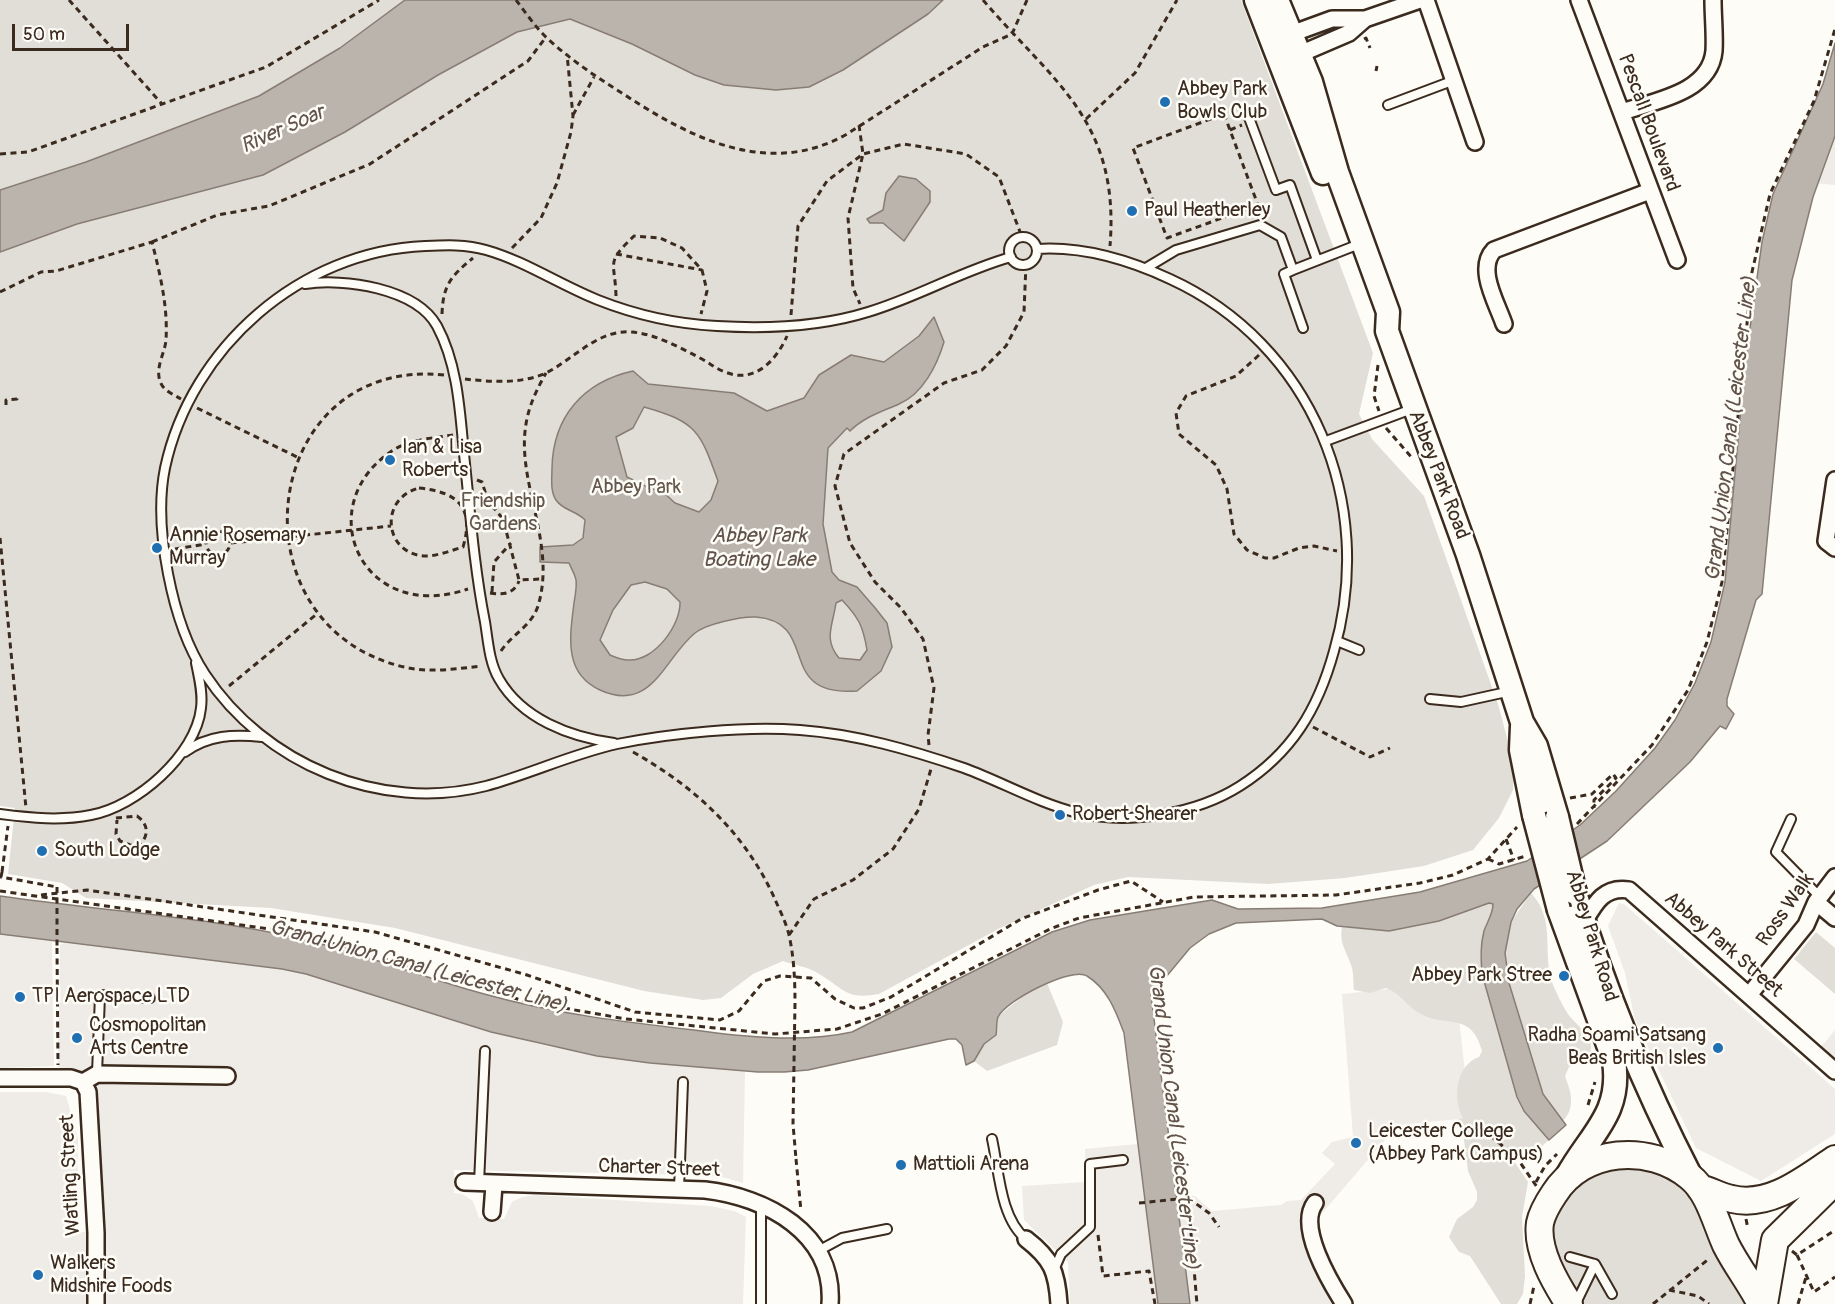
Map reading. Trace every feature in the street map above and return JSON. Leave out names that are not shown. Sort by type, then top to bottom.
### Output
[{"type":"main road","name":"Abbey Park Road","points":[[1257,0],[1357,245],[1388,312],[1387,332],[1413,409],[1468,555],[1514,690],[1522,722],[1536,747],[1561,816],[1575,893],[1617,1019],[1654,1104],[1696,1183]]},
{"type":"main road","name":"Abbey Park Road","points":[[1277,0],[1295,44],[1357,245]]},
{"type":"main road","name":"Abbey Park Road","points":[[1522,722],[1521,750],[1527,820],[1614,1061],[1617,1079],[1611,1109],[1602,1126],[1580,1152],[1567,1176]]},
{"type":"main road","points":[[1565,1300],[1540,1240],[1539,1195],[1591,1163],[1623,1154],[1659,1159],[1696,1183],[1730,1199],[1758,1200],[1784,1191],[1835,1159]]},
{"type":"main road","points":[[1696,1183],[1727,1247],[1763,1304]]},
{"type":"main road","points":[[1763,1304],[1775,1240],[1833,1186]]},
{"type":"street","points":[[1295,44],[1332,19],[1365,19],[1420,0]]},
{"type":"street","points":[[1426,0],[1450,66],[1452,81],[1475,142]]},
{"type":"street","name":"Pescall Boulevard","points":[[1580,0],[1677,260]]},
{"type":"street","points":[[1622,112],[1683,90],[1704,76],[1712,63],[1714,51],[1713,0]]},
{"type":"street","points":[[1276,51],[1295,44],[1349,33],[1365,19]]},
{"type":"street","points":[[1504,324],[1486,270],[1487,259],[1494,250],[1650,191]]},
{"type":"street","points":[[1835,480],[1826,541],[1835,548]]},
{"type":"street","name":"Ross Walk","points":[[1749,995],[1806,925],[1818,899],[1835,877]]},
{"type":"street","name":"Abbey Park Street","points":[[1584,922],[1602,895],[1619,888],[1629,890],[1835,1071]]},
{"type":"street","points":[[1818,899],[1835,918]]},
{"type":"street","points":[[0,1078],[63,1078],[83,1082],[97,1074],[227,1076]]},
{"type":"street","name":"Watling Street","points":[[83,1082],[88,1092],[96,1233],[96,1304]]},
{"type":"street","points":[[479,1183],[492,1212]]},
{"type":"street","name":"Charter Street","points":[[479,1183],[727,1192],[761,1203],[794,1224],[818,1251],[829,1280],[830,1304]]},
{"type":"street","points":[[1315,1203],[1308,1218],[1318,1254],[1327,1278],[1344,1304]]},
{"type":"street","points":[[1026,1239],[1038,1249],[1054,1270],[1059,1304]]},
{"type":"lane","points":[[1388,105],[1452,81]]},
{"type":"lane","points":[[1248,116],[1276,190],[1290,185],[1317,260]]},
{"type":"lane","points":[[1146,268],[1176,250],[1260,225],[1281,237],[1293,270]]},
{"type":"lane","points":[[1022,237],[1033,241],[1037,249],[1034,260],[1026,264],[1017,263],[1011,257],[1011,244],[1022,237]]},
{"type":"lane","points":[[181,754],[195,728],[201,710],[201,688],[195,658],[177,605],[164,551],[160,492],[170,447],[189,404],[207,372],[234,337],[268,304],[295,286],[364,256],[401,247],[462,244],[504,256],[594,299],[644,316],[698,325],[790,326],[814,325],[866,313],[936,286],[971,268],[1011,257]]},
{"type":"lane","points":[[1303,328],[1284,274],[1357,245]]},
{"type":"lane","points":[[195,658],[219,694],[262,737],[312,767],[357,784],[396,793],[435,793],[481,787],[618,744],[694,734],[797,730],[862,739],[931,758],[1083,815],[1122,818],[1155,815],[1211,800],[1235,789],[1273,761],[1306,723],[1319,696],[1337,641],[1342,614],[1347,554],[1341,500],[1326,441],[1290,375],[1243,326],[1213,304],[1184,285],[1146,268],[1109,257],[1053,248],[1037,249]]},
{"type":"lane","points":[[295,286],[324,281],[352,282],[389,292],[413,303],[436,325],[454,378],[478,586],[493,664],[499,678],[514,699],[537,718],[589,740],[618,744]]},
{"type":"lane","points":[[1326,441],[1413,409]]},
{"type":"lane","points":[[1337,641],[1359,650]]},
{"type":"lane","points":[[1430,699],[1461,702],[1514,690]]},
{"type":"lane","points":[[0,814],[56,819],[109,810],[144,789],[181,754],[200,741],[239,735],[262,737]]},
{"type":"lane","points":[[1791,819],[1776,852],[1818,899]]},
{"type":"lane","points":[[97,1074],[99,995],[150,998]]},
{"type":"lane","points":[[479,1183],[485,1052]]},
{"type":"lane","points":[[679,1189],[683,1082]]},
{"type":"lane","points":[[992,1138],[1009,1215],[1016,1231],[1026,1239]]},
{"type":"lane","points":[[1054,1270],[1061,1254],[1090,1227],[1090,1164],[1123,1160]]},
{"type":"lane","points":[[761,1203],[761,1304]]},
{"type":"lane","points":[[818,1251],[842,1238],[887,1230]]},
{"type":"lane","points":[[1570,1257],[1595,1264],[1612,1294]]},
{"type":"lane","points":[[1565,1300],[1595,1264]]},
{"type":"path","points":[[69,0],[162,104]]},
{"type":"path","points":[[0,154],[28,152],[266,67],[379,0]]},
{"type":"path","points":[[516,0],[546,37],[594,77],[667,123],[711,143],[760,153],[800,152],[830,144],[983,47],[1012,34],[1027,0]]},
{"type":"path","points":[[983,0],[1012,34],[1026,45],[1054,75],[1086,119],[1101,157],[1111,197],[1109,257]]},
{"type":"path","points":[[1086,119],[1135,73],[1177,0]]},
{"type":"path","points":[[1561,816],[1594,808],[1652,745],[1675,711],[1698,669],[1722,582],[1752,272],[1770,194],[1814,100],[1835,29]]},
{"type":"path","points":[[0,292],[41,272],[56,271],[152,242],[218,215],[269,206],[370,164],[528,61],[546,37]]},
{"type":"path","points":[[504,256],[541,218],[556,183],[571,132],[573,116],[567,54]]},
{"type":"path","points":[[1376,71],[1377,66]]},
{"type":"path","points":[[573,116],[594,77]]},
{"type":"path","points":[[1224,114],[1258,205],[1167,238],[1133,148],[1224,114]]},
{"type":"path","points":[[859,124],[863,154],[848,218],[853,288],[866,313]]},
{"type":"path","points":[[546,373],[529,409],[525,435],[543,553],[542,579],[537,606],[526,628],[509,638],[493,664],[435,670],[406,667],[380,660],[342,637],[318,613],[297,574],[287,538],[287,501],[297,457],[308,437],[330,412],[352,395],[400,376],[421,373],[454,378],[517,380],[546,373],[575,352],[612,334],[631,332],[660,339],[702,359],[714,368],[742,376],[753,374],[778,355],[790,326],[798,226],[827,181],[863,154],[904,144],[966,154],[999,177],[1022,237]]},
{"type":"path","points":[[617,307],[616,283],[611,266],[615,254],[634,236],[660,238],[682,248],[702,270],[707,291],[698,325]]},
{"type":"path","points":[[152,242],[164,296],[166,318],[166,343],[159,377],[164,389],[189,404],[297,457]]},
{"type":"path","points":[[442,320],[444,290],[455,273],[483,249]]},
{"type":"path","points":[[615,254],[702,270]]},
{"type":"path","points":[[789,934],[814,899],[853,880],[893,849],[919,809],[931,774],[928,735],[934,688],[923,639],[901,608],[875,582],[850,543],[835,486],[844,454],[944,383],[982,370],[1006,346],[1024,312],[1026,264]]},
{"type":"path","points":[[1265,347],[1236,376],[1186,396],[1176,413],[1179,434],[1216,465],[1227,489],[1234,534],[1239,544],[1247,550],[1265,558],[1314,546],[1347,554]]},
{"type":"path","points":[[6,403],[17,396]]},
{"type":"path","points":[[462,433],[396,448],[377,463],[368,475],[354,504],[351,529],[365,566],[380,582],[400,593],[423,596],[452,595],[478,586]]},
{"type":"path","points":[[419,488],[440,490],[458,499],[464,508],[467,532],[463,547],[427,556],[410,552],[403,547],[394,536],[391,526],[391,516],[398,500],[407,491],[419,488]]},
{"type":"path","points":[[480,595],[506,594],[513,590],[519,580],[503,519],[488,501]]},
{"type":"path","points":[[231,543],[391,526]]},
{"type":"path","points":[[218,531],[226,534],[231,543],[227,552],[220,556],[210,553],[206,544],[208,536],[218,531]]},
{"type":"path","points":[[0,538],[27,818]]},
{"type":"path","points":[[492,593],[494,562],[510,543]]},
{"type":"path","points":[[164,551],[206,544]]},
{"type":"path","points":[[519,580],[542,579]]},
{"type":"path","points":[[219,694],[318,613]]},
{"type":"path","points":[[1306,723],[1370,757],[1390,748]]},
{"type":"path","points":[[618,744],[672,775],[723,819],[739,837],[764,876],[789,934],[795,1004],[793,1124],[802,1208],[794,1224]]},
{"type":"path","points":[[1561,816],[1579,795],[1592,794],[1613,774],[1616,778],[1594,800],[1594,808]]},
{"type":"path","points":[[109,810],[117,820],[116,834],[120,841],[136,847],[142,843],[147,835],[146,824],[142,819],[137,816],[117,820]]},
{"type":"path","points":[[10,815],[2,877],[57,887],[58,1066],[63,1078]]},
{"type":"path","points":[[0,891],[298,933],[524,1001],[626,1019],[775,1034],[837,1029],[882,1014],[1065,922],[1194,897],[1328,895],[1384,890],[1453,875],[1488,859],[1527,820]]},
{"type":"path","points":[[1506,839],[1514,860]]},
{"type":"path","points":[[1488,859],[1499,864],[1532,852]]},
{"type":"path","points":[[36,896],[87,890],[375,932],[527,975],[635,1012],[710,1020],[729,1017],[739,1011],[764,981],[780,976],[811,978],[835,999],[854,1008],[862,1008],[891,997],[1020,919],[1098,890],[1131,881],[1163,902]]},
{"type":"path","points":[[1587,1109],[1597,1075]]},
{"type":"path","points":[[1474,1122],[1517,1158],[1539,1195]]},
{"type":"path","points":[[1539,1195],[1545,1166],[1559,1152]]},
{"type":"path","points":[[1188,1198],[1197,1304]]},
{"type":"path","points":[[1139,1203],[1188,1198],[1209,1214],[1218,1227]]},
{"type":"path","points":[[1090,1227],[1097,1225],[1103,1276],[1149,1272],[1155,1304]]},
{"type":"path","points":[[1653,1304],[1701,1263],[1727,1247],[1748,1230]]},
{"type":"path","points":[[1797,1255],[1835,1230]]},
{"type":"path","points":[[1775,1240],[1797,1255],[1814,1292],[1835,1277]]},
{"type":"path","points":[[1798,1304],[1807,1275]]},
{"type":"path","points":[[1530,1304],[1534,1278]]},
{"type":"path","points":[[1669,1290],[1698,1296],[1709,1304]]},
{"type":"shaded area","points":[[1835,127],[1835,185],[1813,183]]},
{"type":"shaded area","name":"Radha Soami Satsang Beas British Isles","points":[[1619,903],[1624,904],[1835,1089],[1835,1134],[1761,1181],[1696,1148],[1635,1020],[1625,973],[1608,926]]},
{"type":"shaded area","points":[[0,934],[52,941],[54,1066],[0,1068]]},
{"type":"shaded area","points":[[65,943],[282,969],[306,974],[538,1044],[597,1056],[745,1071],[743,1183],[722,1177],[696,1175],[454,1170],[454,1193],[462,1194],[473,1201],[479,1218],[504,1219],[512,1202],[522,1197],[536,1195],[710,1206],[734,1211],[746,1217],[743,1304],[101,1304],[93,1078],[58,1067],[60,945]]},
{"type":"shaded area","name":"Leicester College (Abbey Park Campus)","points":[[1455,982],[1470,1118],[1398,1125],[1318,1218],[1326,1255],[1314,1268],[1339,1304],[1070,1304],[1068,1262],[1024,1220],[1022,1186],[1086,1182],[1085,1149],[1137,1144],[1144,1197],[1186,1193],[1196,1197],[1212,1211],[1281,1205],[1287,1201],[1301,1200],[1335,1164],[1322,1153],[1332,1142],[1353,1137],[1342,994]]},
{"type":"shaded area","points":[[1835,1030],[1835,1059],[1821,1047]]},
{"type":"shaded area","points":[[0,1092],[46,1092],[66,1096],[78,1138],[77,1232],[90,1232],[88,1304],[0,1304]]},
{"type":"green space","name":"Abbey Park","points":[[0,0],[1241,0],[1373,353],[1359,414],[1372,439],[1424,496],[1498,704],[1514,764],[1513,790],[1499,818],[1473,850],[1424,866],[1345,878],[1268,884],[1128,877],[1094,885],[1000,928],[879,994],[859,996],[846,992],[815,972],[783,961],[753,974],[721,998],[703,1000],[644,991],[395,928],[271,908],[86,898],[62,883],[8,874],[15,808],[0,806]]},
{"type":"green space","points":[[1531,893],[1544,914],[1548,960],[1553,985],[1568,1014],[1582,1029],[1591,1047],[1587,1059],[1569,1067],[1565,1076],[1571,1105],[1563,1121],[1543,1094],[1536,1077],[1509,983],[1505,953],[1511,922]]},
{"type":"green space","points":[[1484,904],[1494,904],[1480,953],[1482,974],[1524,1111],[1549,1140],[1534,1153],[1521,1150],[1512,1158],[1528,1182],[1522,1217],[1525,1276],[1523,1294],[1517,1304],[1501,1304],[1470,1256],[1459,1252],[1449,1237],[1457,1219],[1473,1207],[1477,1200],[1477,1192],[1468,1171],[1463,1132],[1455,1120],[1463,1118],[1457,1092],[1461,1075],[1465,1067],[1479,1057],[1482,1051],[1477,1038],[1464,1025],[1429,1018],[1419,1013],[1396,993],[1386,988],[1370,993],[1354,990],[1352,968],[1341,938],[1342,927],[1389,931],[1439,921]]},
{"type":"green space","points":[[1816,932],[1835,948],[1835,994],[1794,959]]},
{"type":"green space","points":[[1047,983],[1063,1022],[1057,1045],[987,1071],[974,1061],[984,1044],[996,1035],[998,1016],[1025,995]]},
{"type":"green space","points":[[1591,1163],[1674,1165],[1760,1304],[1569,1304],[1560,1290],[1545,1208]]},
{"type":"water","name":"River Soar","points":[[405,0],[943,0],[928,14],[843,70],[809,87],[776,90],[724,85],[695,75],[632,44],[570,19],[517,32],[438,75],[345,132],[263,175],[77,224],[0,252],[0,190],[86,162],[259,96],[340,48]]},
{"type":"water","points":[[1835,43],[1835,136],[1813,197],[1792,280],[1762,594],[1756,600],[1727,699],[1727,706],[1734,714],[1726,729],[1720,726],[1690,762],[1607,841],[1534,889],[1517,909],[1511,922],[1505,953],[1509,983],[1543,1094],[1566,1125],[1549,1140],[1524,1111],[1517,1097],[1482,974],[1481,953],[1484,931],[1493,908],[1493,904],[1489,903],[1439,921],[1389,931],[1337,926],[1322,919],[1236,923],[1209,934],[1190,948],[1151,995],[1190,1304],[1158,1304],[1124,1033],[1106,994],[1087,976],[1079,974],[1054,980],[1013,1002],[998,1017],[996,1035],[984,1044],[974,1061],[966,1065],[962,1045],[956,1039],[949,1039],[808,1070],[758,1072],[597,1056],[491,1032],[306,974],[282,969],[0,934],[0,896],[192,919],[306,940],[514,1002],[616,1020],[733,1035],[794,1038],[852,1032],[1052,932],[1090,920],[1212,900],[1238,909],[1322,908],[1420,892],[1527,861],[1580,825],[1616,791],[1655,748],[1675,720],[1695,683],[1711,642],[1725,582],[1745,364],[1762,242],[1773,194],[1823,84]]},
{"type":"water","points":[[899,176],[916,179],[930,191],[930,202],[904,241],[883,223],[870,223],[867,219],[883,210],[886,193]]},
{"type":"water","name":"Abbey Park Boating Lake","points":[[934,317],[944,342],[933,369],[922,386],[908,399],[867,418],[850,431],[847,428],[828,448],[823,524],[832,572],[839,580],[857,587],[887,623],[892,647],[881,671],[857,691],[831,690],[815,683],[806,672],[788,632],[776,622],[750,617],[715,624],[695,633],[655,680],[645,689],[632,695],[618,695],[600,690],[588,683],[574,664],[572,652],[571,628],[575,576],[569,563],[540,562],[540,547],[573,545],[583,538],[585,520],[559,503],[554,496],[552,484],[554,450],[558,433],[574,404],[599,384],[633,371],[648,384],[734,393],[767,411],[804,398],[819,375],[851,355],[884,362],[919,336]],"holes":[[[644,407],[662,412],[686,424],[701,440],[718,481],[711,500],[699,512],[675,503],[661,490],[651,489],[627,477],[616,437],[633,428]],[[645,582],[667,589],[680,602],[676,621],[671,631],[656,649],[638,659],[628,660],[610,655],[600,640],[613,610],[631,585]],[[842,600],[853,612],[862,628],[867,650],[860,660],[839,658],[831,644],[830,632],[836,603]]]},
{"type":"place","name":"Abbey Park Bowls Club","points":[[1165,102]]},
{"type":"place","name":"Paul Heatherley","points":[[1132,211]]},
{"type":"place","name":"Ian & Lisa Roberts","points":[[390,460]]},
{"type":"place","name":"Annie Rosemary Murray","points":[[157,548]]},
{"type":"place","name":"Robert Shearer","points":[[1060,815]]},
{"type":"place","name":"South Lodge","points":[[42,851]]},
{"type":"place","name":"Abbey Park Stree","points":[[1564,976]]},
{"type":"place","name":"TPI Aerospace LTD","points":[[20,997]]},
{"type":"place","name":"Cosmopolitan Arts Centre","points":[[77,1038]]},
{"type":"place","name":"Radha Soami Satsang Beas British Isles","points":[[1718,1048]]},
{"type":"place","name":"Leicester College (Abbey Park Campus)","points":[[1356,1143]]},
{"type":"place","name":"Mattioli Arena","points":[[901,1165]]},
{"type":"place","name":"Walkers Midshire Foods","points":[[38,1275]]},
{"type":"water label","name":"Grand Union Canal (Leicester Line)","points":[[1732,429]]},
{"type":"water label","name":"Grand Union Canal (Leicester Line)","points":[[418,967]]},
{"type":"water label","name":"Grand Union Canal (Leicester Line)","points":[[1173,1117]]},
{"type":"park label","name":"Friendship Gardens","points":[[503,514]]}]
